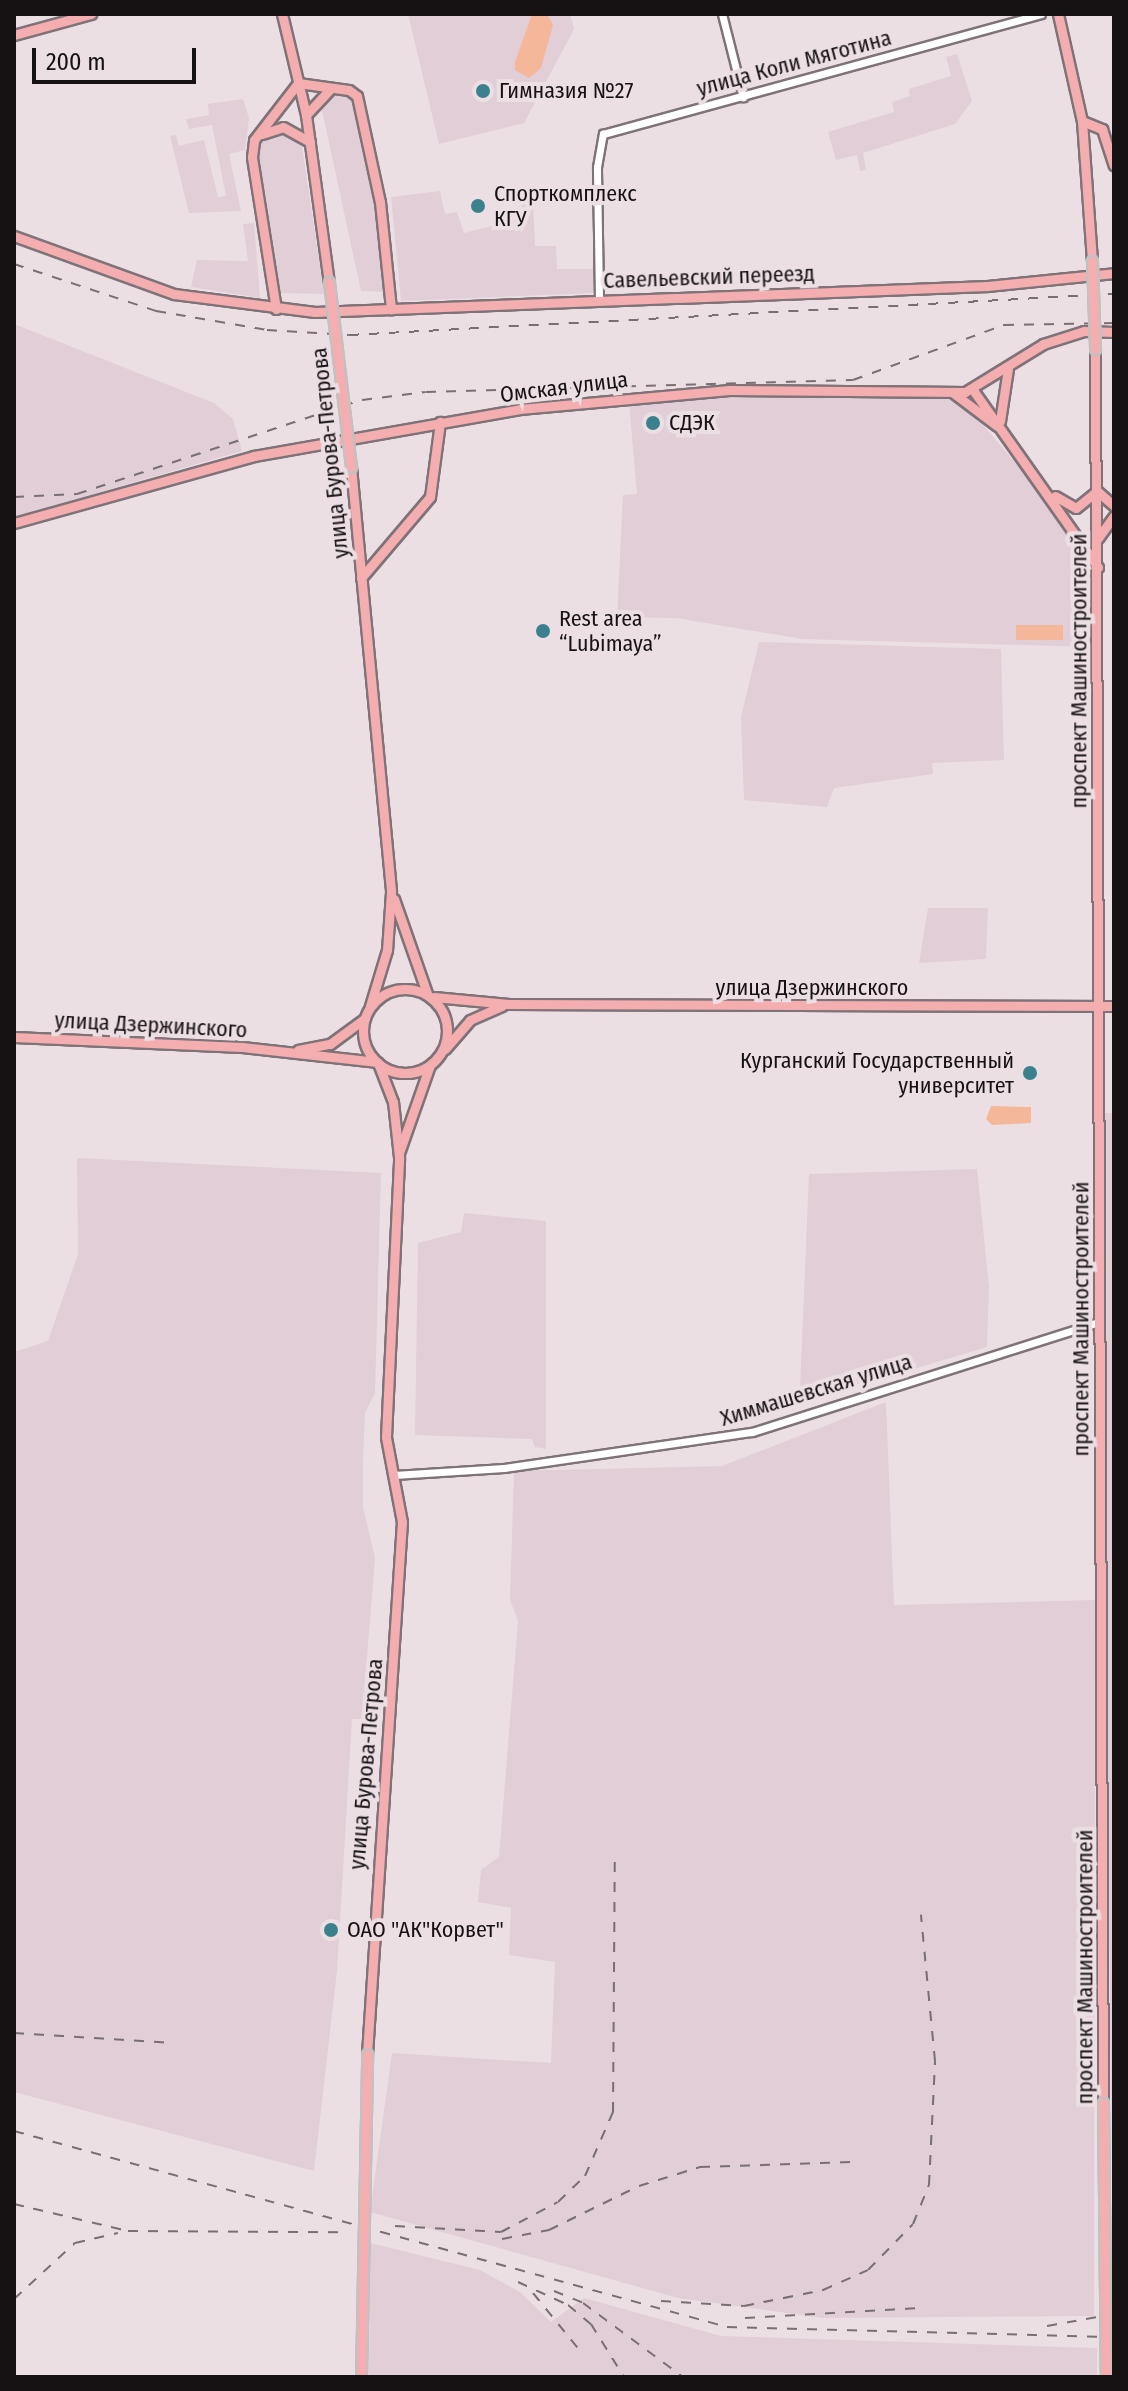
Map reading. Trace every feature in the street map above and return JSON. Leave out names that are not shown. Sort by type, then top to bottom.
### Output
[{"type":"main road","points":[[14,35],[91,14]]},
{"type":"main road","name":"улица Бурова-Петрова","points":[[282,14],[306,115],[329,282],[351,467],[391,892],[387,950],[370,1006]]},
{"type":"main road","name":"проспект Машиностроителей","points":[[1058,14],[1082,121],[1095,349],[1098,538],[1096,1006],[1106,2377]]},
{"type":"main road","points":[[276,309],[252,157],[258,136],[298,83],[357,96],[380,202],[391,309]]},
{"type":"main road","points":[[306,115],[329,90]]},
{"type":"main road","points":[[1082,121],[1098,123],[1114,165]]},
{"type":"main road","points":[[258,136],[283,127],[310,142]]},
{"type":"main road","name":"Савельевский переезд","points":[[14,236],[134,284],[276,309],[315,312],[599,298],[987,286],[1109,274]]},
{"type":"main road","name":"Омская улица","points":[[14,523],[254,456],[440,422],[655,394],[860,388],[973,390],[1009,366],[1069,334],[1114,332]]},
{"type":"main road","points":[[1001,428],[1000,397],[1009,366]]},
{"type":"main road","points":[[973,390],[1047,489],[1098,567]]},
{"type":"main road","points":[[952,392],[1001,428]]},
{"type":"main road","points":[[361,578],[430,497],[440,422]]},
{"type":"main road","points":[[1047,489],[1076,508],[1097,491],[1114,506]]},
{"type":"main road","points":[[1098,538],[1114,516]]},
{"type":"main road","points":[[359,556],[381,555]]},
{"type":"main road","name":"улица Бурова-Петрова","points":[[391,892],[431,995]]},
{"type":"main road","points":[[398,989],[431,995],[447,1026],[440,1054],[430,1065],[401,1073],[377,1063],[366,1048],[364,1019],[370,1006],[398,989]]},
{"type":"main road","name":"улица Дзержинского","points":[[431,995],[509,1004],[1114,1006]]},
{"type":"main road","name":"улица Дзержинского","points":[[440,1054],[470,1020],[509,1004]]},
{"type":"main road","name":"улица Дзержинского","points":[[286,1052],[330,1044],[364,1019]]},
{"type":"main road","name":"улица Дзержинского","points":[[14,1037],[286,1052],[377,1063]]},
{"type":"main road","name":"улица Бурова-Петрова","points":[[361,2377],[371,1921],[401,1544],[394,1475],[386,1437],[399,1157],[393,1102],[377,1063]]},
{"type":"main road","name":"улица Бурова-Петрова","points":[[399,1157],[430,1065]]},
{"type":"street","points":[[722,14],[743,97]]},
{"type":"street","name":"улица Коли Мяготина","points":[[599,298],[597,167],[603,134],[1041,14]]},
{"type":"street","name":"Химмашевская улица","points":[[394,1475],[504,1468],[752,1432],[1099,1322]]},
{"type":"shaded area","name":"Гимназия №27","points":[[408,14],[570,14],[574,29],[524,123],[439,144]]},
{"type":"shaded area","points":[[532,14],[547,14],[553,25],[541,68],[529,78],[515,70],[515,62]]},
{"type":"shaded area","points":[[957,54],[972,101],[955,124],[863,153],[866,170],[860,171],[857,155],[836,160],[828,132],[894,112],[892,102],[910,96],[909,89],[951,76],[946,57]]},
{"type":"shaded area","points":[[340,92],[353,96],[377,201],[387,292],[361,291],[320,101]]},
{"type":"shaded area","points":[[243,99],[249,118],[245,150],[229,154],[241,211],[189,213],[170,136],[176,135],[179,146],[204,140],[218,197],[226,196],[212,125],[189,129],[186,119],[209,115],[208,104]]},
{"type":"shaded area","points":[[291,134],[301,140],[324,294],[276,293],[257,146],[268,137]]},
{"type":"shaded area","points":[[440,191],[445,214],[457,212],[464,233],[520,219],[523,200],[533,200],[535,246],[556,246],[557,269],[593,269],[594,293],[401,301],[391,197]]},
{"type":"shaded area","points":[[254,223],[260,298],[191,287],[197,260],[248,261],[243,224]]},
{"type":"shaded area","points":[[14,324],[214,403],[233,419],[242,451],[14,517]]},
{"type":"shaded area","points":[[887,392],[951,398],[971,411],[1019,467],[1095,566],[1094,647],[802,639],[676,618],[617,617],[623,495],[637,494],[629,402],[658,396]]},
{"type":"shaded area","points":[[1016,625],[1063,625],[1063,640],[1016,640]]},
{"type":"shaded area","points":[[759,642],[1001,649],[1004,760],[932,763],[933,774],[834,788],[827,807],[744,800],[741,717]]},
{"type":"shaded area","points":[[928,908],[988,908],[986,959],[919,963]]},
{"type":"shaded area","points":[[991,1106],[1031,1107],[1031,1123],[992,1125],[986,1119]]},
{"type":"shaded area","points":[[1100,1113],[1114,1113],[1114,2322],[1100,1228]]},
{"type":"shaded area","points":[[77,1158],[381,1173],[375,1393],[365,1413],[363,1464],[363,1507],[375,1558],[362,1719],[352,1719],[337,1971],[314,2171],[14,2092],[14,1352],[48,1341],[78,1254]]},
{"type":"shaded area","points":[[977,1169],[989,1287],[987,1347],[867,1383],[800,1389],[809,1174]]},
{"type":"shaded area","points":[[464,1213],[546,1221],[546,1449],[535,1447],[532,1439],[415,1435],[418,1243],[461,1232]]},
{"type":"shaded area","points":[[886,1402],[894,1605],[1095,1600],[1094,2316],[823,2318],[678,2298],[370,2212],[392,2053],[551,2063],[555,1962],[509,1955],[511,1908],[478,1902],[481,1870],[499,1857],[518,1621],[510,1600],[514,1471],[722,1466]]},
{"type":"shaded area","points":[[370,2243],[480,2270],[520,2292],[551,2322],[584,2298],[721,2336],[1097,2348],[1097,2377],[369,2377]]},
{"type":"railway","points":[[14,264],[156,311],[267,330],[349,335],[1114,294]]},
{"type":"railway","points":[[14,497],[77,494],[362,400],[426,392],[853,380],[1004,325],[1114,323]]},
{"type":"railway","points":[[395,2226],[501,2232],[558,2202],[585,2176],[613,2112],[615,1855]]},
{"type":"railway","points":[[661,2301],[744,2306],[823,2290],[868,2270],[913,2224],[929,2185],[935,2061],[921,1915]]},
{"type":"railway","points":[[14,2033],[174,2043]]},
{"type":"railway","points":[[14,2131],[727,2327],[1114,2337]]},
{"type":"railway","points":[[502,2239],[549,2230],[639,2186],[700,2167],[851,2162]]},
{"type":"railway","points":[[14,2204],[128,2231],[347,2232]]},
{"type":"railway","points":[[14,2299],[75,2243],[118,2233]]},
{"type":"railway","points":[[518,2282],[568,2305],[591,2324],[624,2377]]},
{"type":"railway","points":[[554,2291],[583,2303],[683,2377]]},
{"type":"railway","points":[[533,2293],[581,2352]]},
{"type":"railway","points":[[745,2318],[920,2308]]},
{"type":"railway","points":[[1047,2326],[1114,2314]]},
{"type":"place","name":"Гимназия №27","points":[[483,91]]},
{"type":"place","name":"Спорткомплекс КГУ","points":[[478,206]]},
{"type":"place","name":"СДЭК","points":[[653,423]]},
{"type":"place","name":"Rest area “Lubimaya”","points":[[543,631]]},
{"type":"place","name":"Курганский Государственный университет","points":[[1030,1073]]},
{"type":"place","name":"ОАО \"АК\"Корвет\"","points":[[331,1930]]}]
